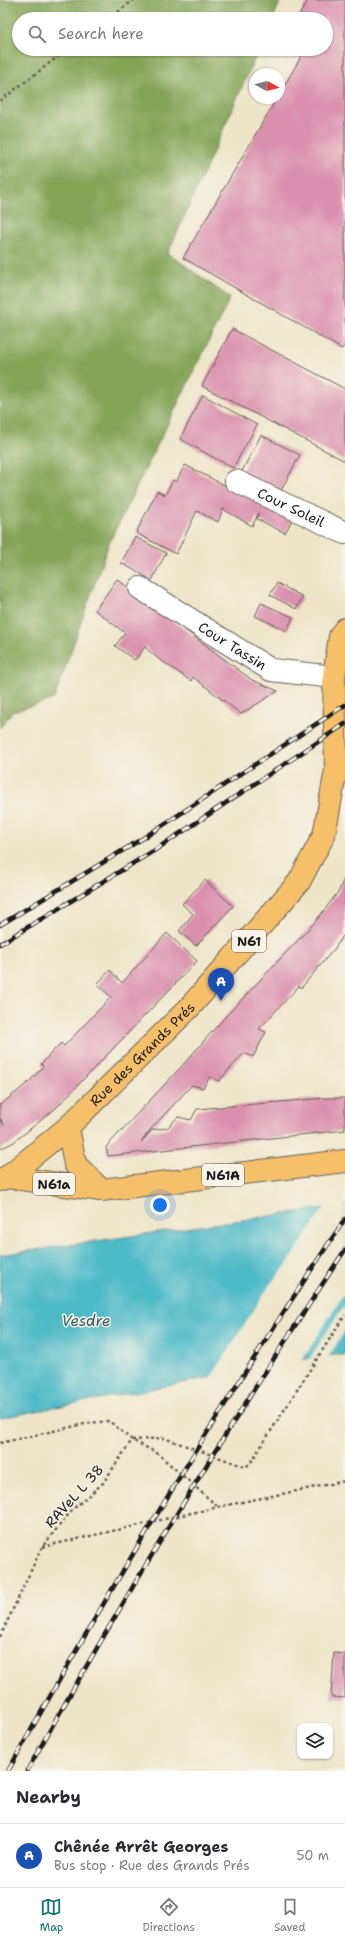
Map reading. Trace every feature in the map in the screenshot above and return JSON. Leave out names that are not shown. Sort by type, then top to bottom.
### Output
[{"type":"main road","name":"Rue des Grands Prés","points":[[3,1179],[68,1127],[189,1008],[299,882],[324,835],[336,770],[334,677],[340,636],[345,629]]},
{"type":"main road","name":"N61a","points":[[68,1127],[75,1164],[101,1190]]},
{"type":"main road","name":"N61A","points":[[101,1190],[345,1161]]},
{"type":"main road","name":"N61a","points":[[3,1179],[101,1190]]},
{"type":"street","name":"Cour Soleil","points":[[236,481],[345,533]]},
{"type":"street","name":"Cour Tassin","points":[[140,588],[271,670],[334,677]]},
{"type":"path","points":[[118,12],[134,0]]},
{"type":"path","points":[[0,101],[59,56]]},
{"type":"path","points":[[132,1440],[164,1438],[246,1467],[251,1462],[345,1315]]},
{"type":"path","points":[[0,1443],[88,1424],[109,1421],[132,1440],[156,1453],[218,1506]]},
{"type":"path","name":"RAVeL L 38","points":[[0,1637],[42,1547],[72,1510],[103,1483],[132,1440]]},
{"type":"path","points":[[42,1547],[218,1506],[345,1481]]},
{"type":"green space","points":[[0,0],[281,0],[276,12],[12,12],[12,56],[256,56],[251,68],[249,68],[249,71],[168,253],[230,298],[109,543],[54,699],[12,712],[0,728]]},
{"type":"water","name":"Vesdre","points":[[345,1205],[345,1355],[326,1355],[0,1418],[0,1255]]},
{"type":"pier","points":[[345,1203],[345,1292],[301,1362],[210,1379],[271,1283],[286,1266],[326,1205]]},
{"type":"pier","points":[[345,1304],[345,1331],[328,1357],[308,1361]]},
{"type":"building","points":[[308,0],[345,0],[345,344],[342,349],[183,258],[273,104],[285,104],[285,85],[301,56],[333,56],[333,12],[301,12]]},
{"type":"building","points":[[232,329],[345,389],[345,461],[202,386]]},
{"type":"building","points":[[203,395],[257,425],[233,468],[180,439]]},
{"type":"building","points":[[261,435],[300,455],[279,494],[241,473]]},
{"type":"building","points":[[185,465],[292,520],[285,533],[257,519],[259,513],[252,526],[223,509],[218,522],[197,511],[176,554],[136,533],[157,491],[165,495],[173,480],[176,482]]},
{"type":"building","points":[[135,537],[166,553],[152,580],[121,563]]},
{"type":"building","points":[[117,579],[252,680],[278,691],[241,714],[193,677],[191,681],[156,657],[145,647],[135,660],[115,646],[125,633],[95,610]]},
{"type":"building","points":[[277,583],[303,597],[296,609],[270,595]]},
{"type":"building","points":[[261,603],[293,617],[287,631],[255,616]]},
{"type":"building","points":[[345,876],[345,937],[343,936],[335,948],[301,988],[299,986],[259,1029],[266,1032],[253,1057],[244,1053],[219,1081],[210,1077],[203,1088],[192,1085],[151,1129],[141,1142],[152,1130],[167,1128],[178,1117],[191,1120],[197,1109],[326,1098],[345,1098],[345,1130],[108,1156],[106,1147],[181,1067],[225,1017],[315,922],[339,891]]},
{"type":"building","points":[[205,880],[233,906],[196,946],[179,931],[193,914],[182,904]]},
{"type":"building","points":[[167,933],[197,961],[56,1108],[14,1142],[0,1149],[0,1119],[4,1125],[0,1118],[0,1105],[29,1082],[43,1067],[41,1064],[61,1043],[64,1046],[111,997],[97,984],[110,970],[122,983]]},
{"type":"building","points":[[334,1653],[345,1654],[345,1698],[331,1697]]},
{"type":"railway","points":[[0,925],[145,837],[345,705]]},
{"type":"railway","points":[[0,944],[155,850],[345,724]]},
{"type":"railway","points":[[8,1771],[129,1560],[213,1422],[300,1286],[345,1219]]},
{"type":"railway","points":[[27,1771],[141,1572],[221,1442],[345,1250]]},
{"type":"place","name":"Chênée Arrêt Georges","points":[[221,1001]]}]
